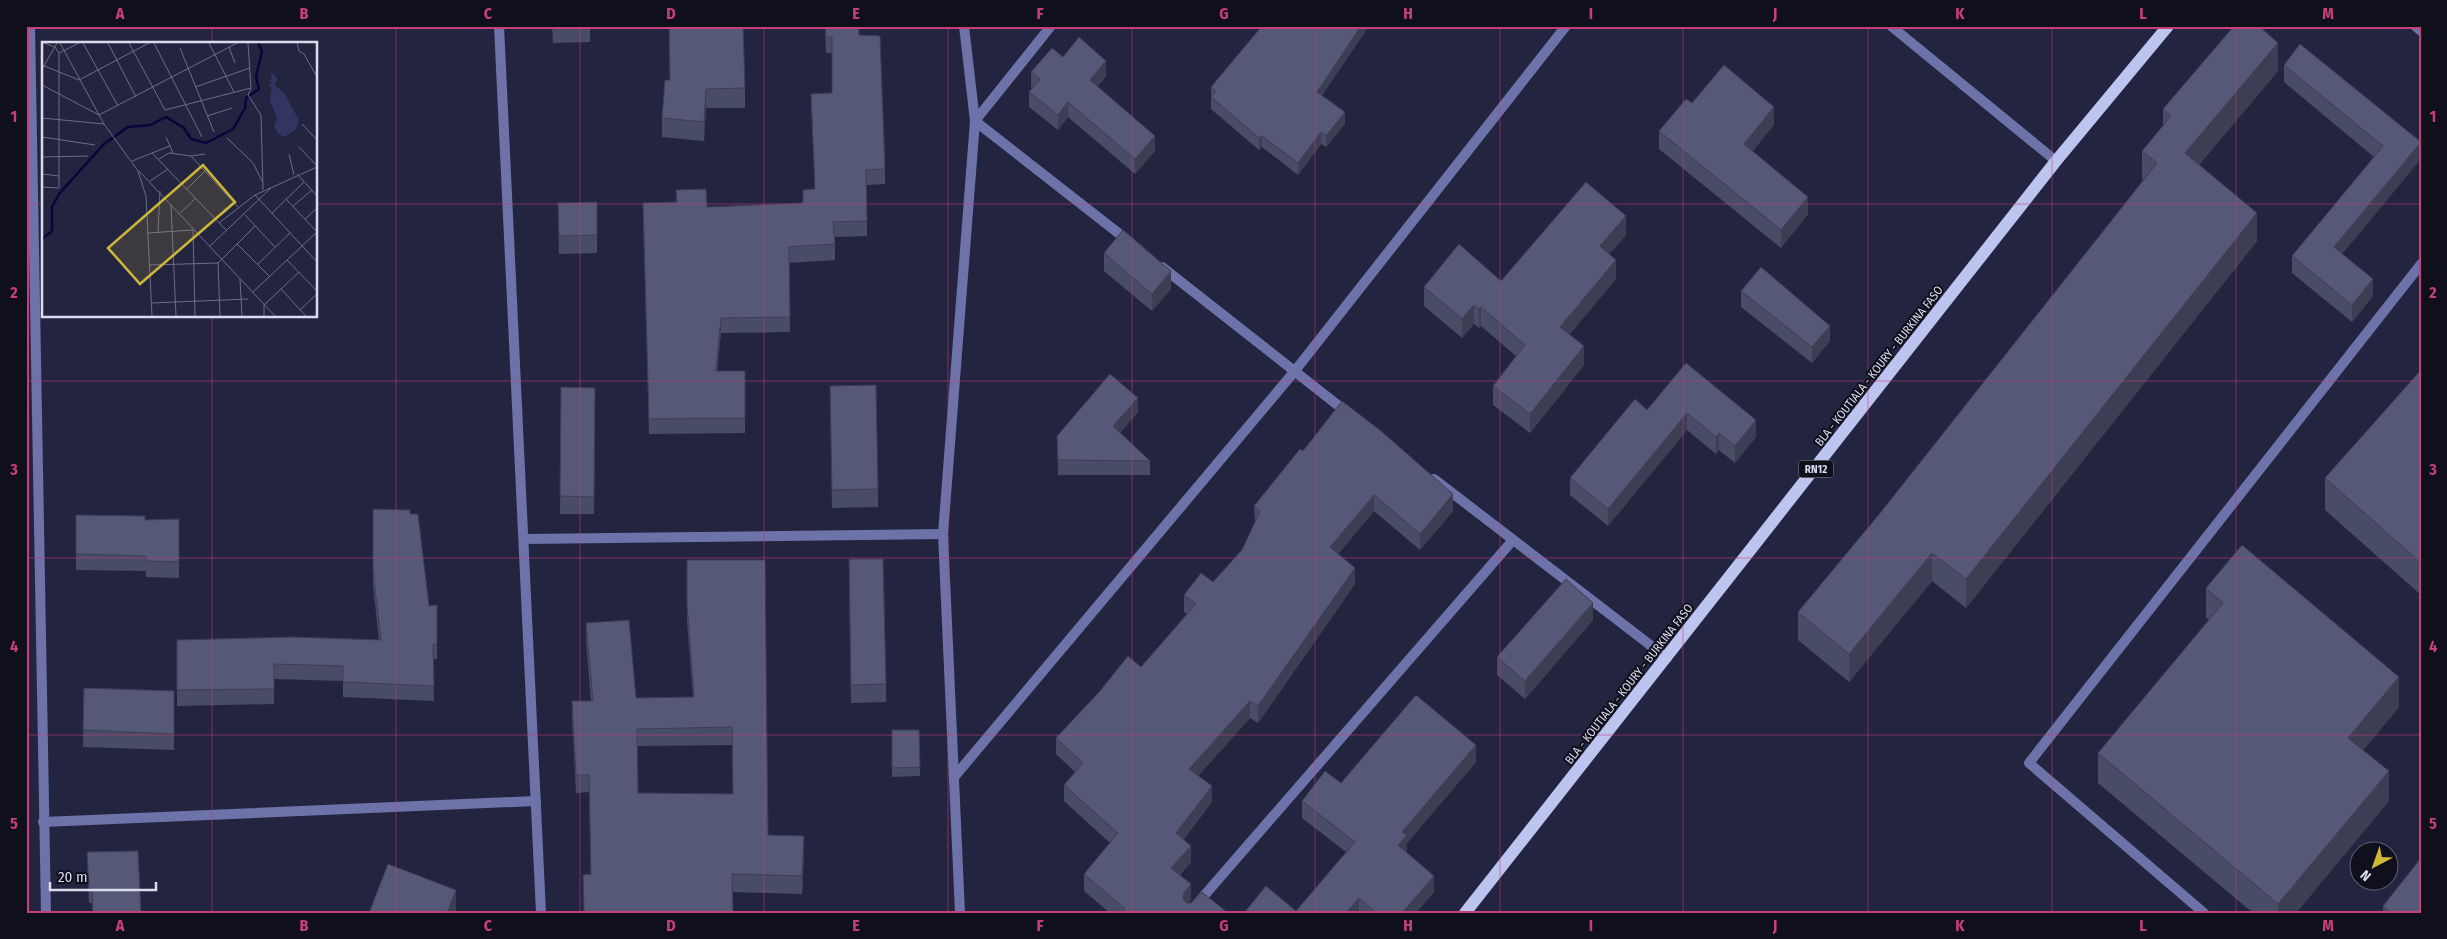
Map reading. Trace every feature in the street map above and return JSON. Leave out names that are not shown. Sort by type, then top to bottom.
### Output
[{"type":"main road","name":"BLA - KOUTIALA - KOURY - BURKINA FASO","points":[[1466,913],[2056,161],[2168,26]]},
{"type":"street","points":[[30,26],[46,913]]},
{"type":"street","points":[[499,26],[541,913]]},
{"type":"street","points":[[960,913],[943,534],[975,121],[964,26]]},
{"type":"street","points":[[975,121],[1051,26]]},
{"type":"street","points":[[955,776],[1294,372],[1566,26]]},
{"type":"street","points":[[1891,26],[2056,161]]},
{"type":"street","points":[[2415,26],[2421,31]]},
{"type":"street","points":[[975,121],[1139,249]]},
{"type":"street","points":[[1154,262],[1357,420]]},
{"type":"street","points":[[2204,913],[2029,763],[2421,264]]},
{"type":"street","points":[[1427,474],[1667,658]]},
{"type":"street","points":[[524,539],[943,534]]},
{"type":"street","points":[[1189,913],[1513,540]]},
{"type":"street","points":[[43,822],[536,800]]},
{"type":"building","points":[[669,26],[743,26],[745,88],[706,89],[704,122],[662,118],[665,80],[670,80]]},
{"type":"building","points":[[826,26],[859,26],[859,35],[880,36],[885,169],[866,170],[867,221],[833,222],[835,244],[789,247],[790,317],[721,318],[716,371],[745,371],[745,418],[649,419],[643,203],[677,202],[676,190],[706,189],[707,207],[803,203],[803,190],[815,189],[811,94],[832,93],[832,37],[826,37]]},
{"type":"building","points":[[1262,26],[1361,26],[1317,92],[1345,112],[1326,136],[1321,132],[1298,163],[1262,136],[1259,138],[1211,97],[1216,91],[1211,87]]},
{"type":"building","points":[[2234,26],[2259,26],[2278,43],[2185,153],[2257,213],[1966,579],[1932,553],[1849,654],[1798,612],[1881,512],[2157,163],[2142,151],[2171,116],[2163,109]]},
{"type":"building","points":[[1079,37],[1106,61],[1090,80],[1155,136],[1135,159],[1068,102],[1058,115],[1029,92],[1040,79],[1031,72],[1052,48],[1063,57]]},
{"type":"building","points":[[2300,44],[2421,142],[2334,247],[2373,279],[2352,305],[2292,256],[2383,146],[2284,65]]},
{"type":"building","points":[[1724,65],[1774,107],[1744,144],[1808,197],[1781,230],[1659,131],[1686,99],[1692,103]]},
{"type":"building","points":[[1586,182],[1626,216],[1600,246],[1616,260],[1560,327],[1584,346],[1530,414],[1493,386],[1525,345],[1481,307],[1479,309],[1474,305],[1462,319],[1424,287],[1459,244],[1501,281]]},
{"type":"building","points":[[597,202],[597,235],[559,236],[558,203]]},
{"type":"building","points":[[1123,230],[1171,271],[1152,294],[1104,253]]},
{"type":"building","points":[[1761,267],[1830,326],[1812,347],[1741,291]]},
{"type":"building","points":[[1686,363],[1756,420],[1735,446],[1719,433],[1716,437],[1687,413],[1608,509],[1570,478],[1635,399],[1647,410]]},
{"type":"building","points":[[2421,370],[2421,563],[2325,478]]},
{"type":"building","points":[[1110,374],[1138,398],[1113,426],[1150,461],[1058,460],[1057,436]]},
{"type":"building","points":[[876,385],[878,489],[832,490],[830,386]]},
{"type":"building","points":[[561,387],[595,388],[594,497],[560,496]]},
{"type":"building","points":[[1342,401],[1381,431],[1453,494],[1420,534],[1374,495],[1330,547],[1355,568],[1258,706],[1250,701],[1189,769],[1212,786],[1176,833],[1191,846],[1171,868],[1191,884],[1184,893],[1183,899],[1187,903],[1192,903],[1202,892],[1228,913],[1124,913],[1125,909],[1084,874],[1118,833],[1064,785],[1083,763],[1056,738],[1100,691],[1128,656],[1141,667],[1196,604],[1184,595],[1201,573],[1213,582],[1242,550],[1260,511],[1254,506],[1300,449],[1303,451]]},
{"type":"building","points":[[373,509],[410,510],[410,514],[418,514],[429,606],[437,605],[437,644],[433,644],[434,686],[343,682],[343,666],[274,664],[274,689],[177,690],[177,640],[292,637],[381,640],[373,571]]},
{"type":"building","points":[[76,515],[145,516],[145,520],[179,519],[179,562],[146,561],[146,556],[76,554]]},
{"type":"building","points":[[2242,545],[2399,677],[2348,738],[2389,771],[2278,904],[2098,753],[2223,603],[2206,588]]},
{"type":"building","points":[[849,559],[883,559],[886,684],[851,685]]},
{"type":"building","points":[[687,560],[765,560],[768,835],[804,836],[802,876],[732,874],[733,913],[584,913],[583,875],[591,874],[589,775],[576,775],[572,701],[593,701],[586,623],[629,620],[636,698],[694,697],[687,604]],"holes":[[[732,727],[733,794],[638,793],[637,729]]]},
{"type":"building","points":[[1566,579],[1593,603],[1525,681],[1497,657]]},
{"type":"building","points":[[84,688],[174,691],[174,734],[83,730]]},
{"type":"building","points":[[1416,695],[1476,745],[1402,832],[1407,835],[1398,845],[1434,876],[1402,913],[1376,913],[1359,898],[1346,913],[1244,913],[1266,886],[1296,911],[1355,842],[1302,801],[1325,771],[1341,783]]},
{"type":"building","points":[[892,730],[919,730],[920,767],[892,768]]},
{"type":"building","points":[[138,851],[141,913],[93,913],[92,889],[89,889],[87,852]]},
{"type":"building","points":[[2421,858],[2421,913],[2391,913],[2383,906],[2394,892],[2400,892],[2400,885]]},
{"type":"building","points":[[388,864],[456,890],[447,913],[369,913]]},
{"type":"building","points":[[26,871],[28,913],[26,913]]}]
